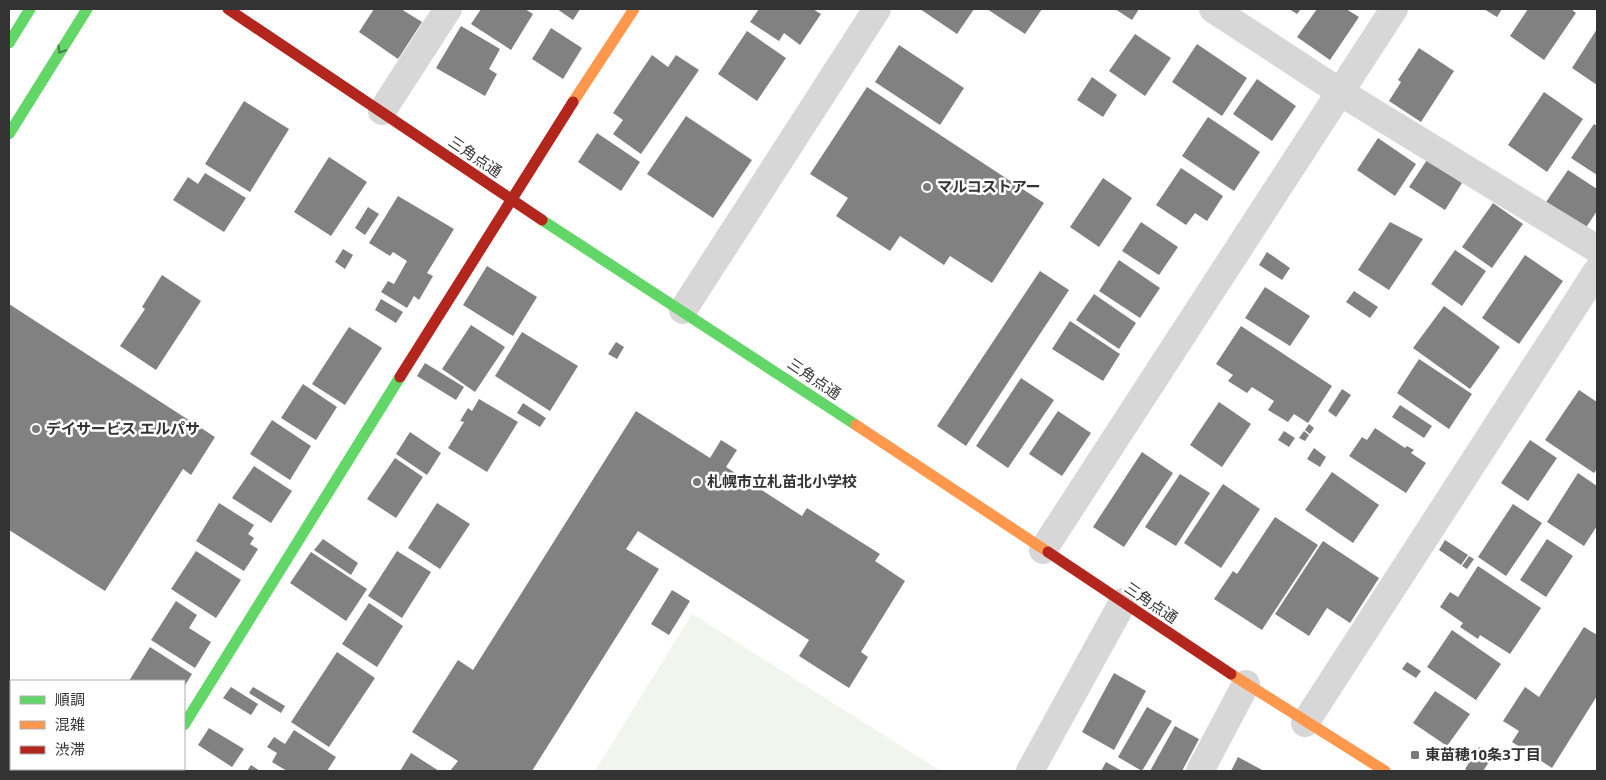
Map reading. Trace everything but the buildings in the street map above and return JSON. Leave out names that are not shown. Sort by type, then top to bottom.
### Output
[{"type":"street","points":[[9,43],[30,9]]},
{"type":"street","points":[[9,134],[87,9]]},
{"type":"street","name":"三角点通","points":[[228,9],[510,199],[683,310],[1246,684],[1385,771]]},
{"type":"street","points":[[382,111],[448,9]]},
{"type":"street","points":[[185,723],[510,199],[634,9]]},
{"type":"street","points":[[683,310],[876,9]]},
{"type":"street","points":[[1213,9],[1340,92],[1597,249]]},
{"type":"street","points":[[1043,550],[1394,9]]},
{"type":"street","points":[[1306,723],[1597,271]]},
{"type":"street","points":[[1030,771],[1123,602]]},
{"type":"street","points":[[1200,771],[1246,684]]},
{"type":"shaded area","points":[[692,614],[941,771],[595,771]]},
{"type":"traffic: fast","points":[[9,43],[30,9]]},
{"type":"traffic: fast","points":[[9,134],[87,9]]},
{"type":"traffic: fast","points":[[542,220],[856,425]]},
{"type":"traffic: fast","points":[[185,723],[400,377]]},
{"type":"traffic: slow","points":[[573,102],[634,9]]},
{"type":"traffic: slow","points":[[856,425],[1048,552]]},
{"type":"traffic: slow","points":[[1231,674],[1385,771]]},
{"type":"traffic: jam","points":[[228,9],[542,220]]},
{"type":"traffic: jam","points":[[400,377],[573,102]]},
{"type":"traffic: jam","points":[[1048,552],[1231,674]]},
{"type":"place","name":"マルコストアー","points":[[927,187]]},
{"type":"place","name":"デイサービス エルパサ","points":[[36,429]]},
{"type":"place","name":"札幌市立札苗北小学校","points":[[697,482]]},
{"type":"place","name":"東苗穂10条3丁目","points":[[1415,755]]}]
